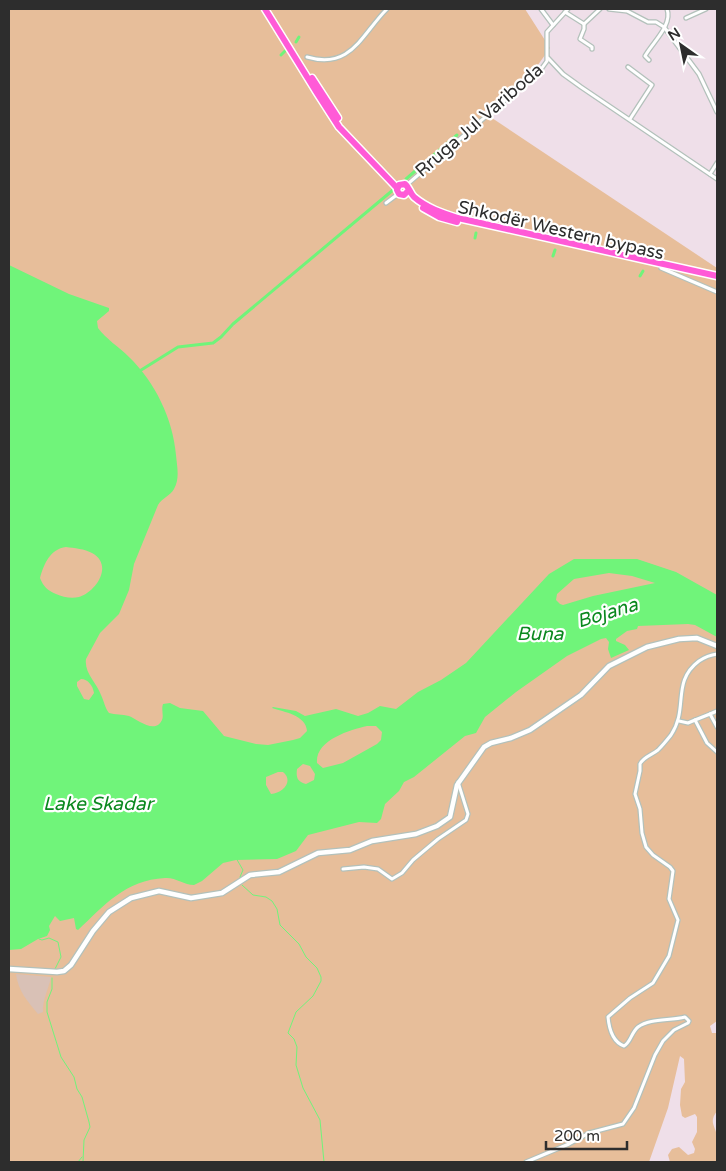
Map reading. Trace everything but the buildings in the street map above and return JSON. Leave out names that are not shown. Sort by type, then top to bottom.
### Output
[{"type":"highway","name":"Shkodër Western bypass","points":[[265,9],[316,93],[339,126],[428,211],[456,222],[717,280]]},
{"type":"highway","name":"Shkodër Western bypass","points":[[270,9],[341,122],[403,189],[429,207],[458,218],[717,276]]},
{"type":"main road","points":[[9,969],[54,972],[69,968],[109,912],[124,902],[156,891],[191,898],[222,893],[250,875],[279,872],[318,853],[350,850],[373,841],[421,833],[441,824],[450,817],[458,782],[486,746],[530,730],[579,696],[602,671],[614,663],[647,647],[678,639],[700,638],[717,646]]},
{"type":"street","points":[[307,57],[332,60],[347,54],[387,9]]},
{"type":"street","points":[[541,9],[553,25]]},
{"type":"street","points":[[592,49],[592,47],[580,39],[584,24],[600,9]]},
{"type":"street","points":[[609,9],[630,12],[648,22],[656,22],[664,27],[700,76],[717,112]]},
{"type":"street","points":[[649,60],[645,56],[664,27],[669,14],[667,9]]},
{"type":"street","points":[[686,18],[706,9]]},
{"type":"street","points":[[584,24],[567,10],[546,35],[547,58],[563,74],[581,87],[717,179]]},
{"type":"street","name":"Rruga Jul Variboda","points":[[386,203],[542,68],[547,58]]},
{"type":"street","points":[[628,67],[652,85],[630,119]]},
{"type":"street","points":[[710,174],[717,163]]},
{"type":"street","points":[[661,268],[717,292]]},
{"type":"street","points":[[526,1162],[570,1144],[589,1133],[623,1124],[634,1108],[663,1041],[671,1032],[689,1021],[685,1017],[644,1024],[636,1028],[628,1044],[624,1046],[615,1040],[608,1020],[611,1013],[653,982],[669,956],[678,920],[669,899],[673,871],[646,848],[642,833],[640,809],[635,794],[641,761],[664,744],[678,721],[682,684],[692,666],[711,655],[717,654]]},
{"type":"street","points":[[678,721],[688,723],[717,712]]},
{"type":"street","points":[[710,714],[717,727]]},
{"type":"street","points":[[695,720],[707,743],[717,752]]},
{"type":"street","points":[[343,869],[364,867],[378,869],[392,879],[400,876],[413,860],[438,839],[466,820],[468,814],[458,782]]},
{"type":"shaded area","points":[[9,9],[525,9],[550,48],[535,69],[483,112],[717,268],[717,1021],[710,1026],[712,1033],[717,1033],[717,1111],[713,1122],[717,1137],[717,1162],[670,1162],[668,1155],[672,1149],[679,1147],[688,1155],[694,1153],[695,1149],[692,1142],[697,1132],[697,1117],[695,1114],[685,1118],[682,1116],[680,1105],[681,1089],[685,1082],[684,1059],[680,1056],[668,1108],[649,1162],[9,1162]]},
{"type":"shaded area","points":[[16,974],[51,977],[43,1012],[38,1014],[27,1001],[21,991]]},
{"type":"water","name":"Lake Skadar","points":[[9,265],[69,294],[109,308],[109,311],[97,321],[98,328],[129,357],[147,378],[167,415],[174,441],[178,472],[176,485],[158,505],[134,564],[129,590],[119,614],[100,633],[86,659],[87,669],[109,713],[129,716],[146,725],[155,726],[162,720],[163,704],[170,703],[180,708],[203,711],[224,736],[268,745],[300,738],[307,731],[303,721],[299,718],[273,707],[296,711],[305,716],[336,709],[358,716],[380,706],[396,709],[418,692],[441,680],[466,663],[549,574],[574,559],[637,559],[676,572],[717,595],[717,637],[695,625],[688,624],[638,626],[637,629],[627,631],[616,639],[616,641],[625,645],[629,650],[611,658],[608,649],[609,642],[606,638],[567,656],[516,692],[485,717],[476,733],[465,736],[414,777],[404,782],[399,791],[385,804],[381,819],[377,823],[359,822],[308,835],[296,851],[277,859],[236,860],[223,863],[202,881],[194,885],[169,878],[138,883],[117,895],[78,930],[76,929],[74,918],[60,921],[55,916],[49,926],[50,930],[47,936],[21,949],[9,950]],"holes":[[[66,547],[92,553],[102,564],[100,578],[96,584],[91,590],[79,597],[70,598],[53,593],[41,581],[40,578],[46,563],[52,554],[60,548]],[[609,573],[632,576],[655,583],[593,596],[563,605],[556,600],[557,594],[574,579]],[[81,679],[90,683],[94,693],[89,700],[84,699],[77,686],[77,682]],[[376,726],[382,732],[381,740],[343,763],[323,768],[317,763],[318,755],[327,742],[343,733]],[[303,764],[310,766],[315,774],[314,780],[306,784],[297,777],[297,769]],[[278,772],[283,772],[286,775],[287,783],[283,789],[271,794],[266,785],[266,777]]]},
{"type":"waterway","points":[[296,42],[299,37]]},
{"type":"waterway","points":[[281,55],[285,51]]},
{"type":"waterway","points":[[406,179],[457,135]]},
{"type":"waterway","points":[[138,372],[178,347],[213,343],[233,324],[393,190]]},
{"type":"waterway","points":[[475,238],[476,233]]},
{"type":"waterway","points":[[553,256],[555,250]]},
{"type":"waterway","points":[[640,276],[643,271]]},
{"type":"waterway","points":[[236,858],[243,870],[240,877]]},
{"type":"waterway","points":[[242,885],[253,895],[266,897],[272,901],[277,909],[280,925],[299,944],[306,957],[317,968],[321,977],[321,981],[313,996],[296,1012],[288,1033],[294,1039],[297,1047],[296,1065],[303,1088],[320,1120],[324,1162]]},
{"type":"waterway","points":[[39,939],[49,938],[58,942],[61,957],[55,969]]},
{"type":"waterway","points":[[52,978],[52,989],[47,1002],[47,1012],[61,1057],[74,1077],[77,1089],[82,1097],[90,1127],[84,1140],[83,1162]]},
{"type":"waterway","points":[[78,1162],[82,1157]]},
{"type":"water label","name":"Bojana","points":[[607,612]]},
{"type":"water label","name":"Buna","points":[[540,633]]}]
